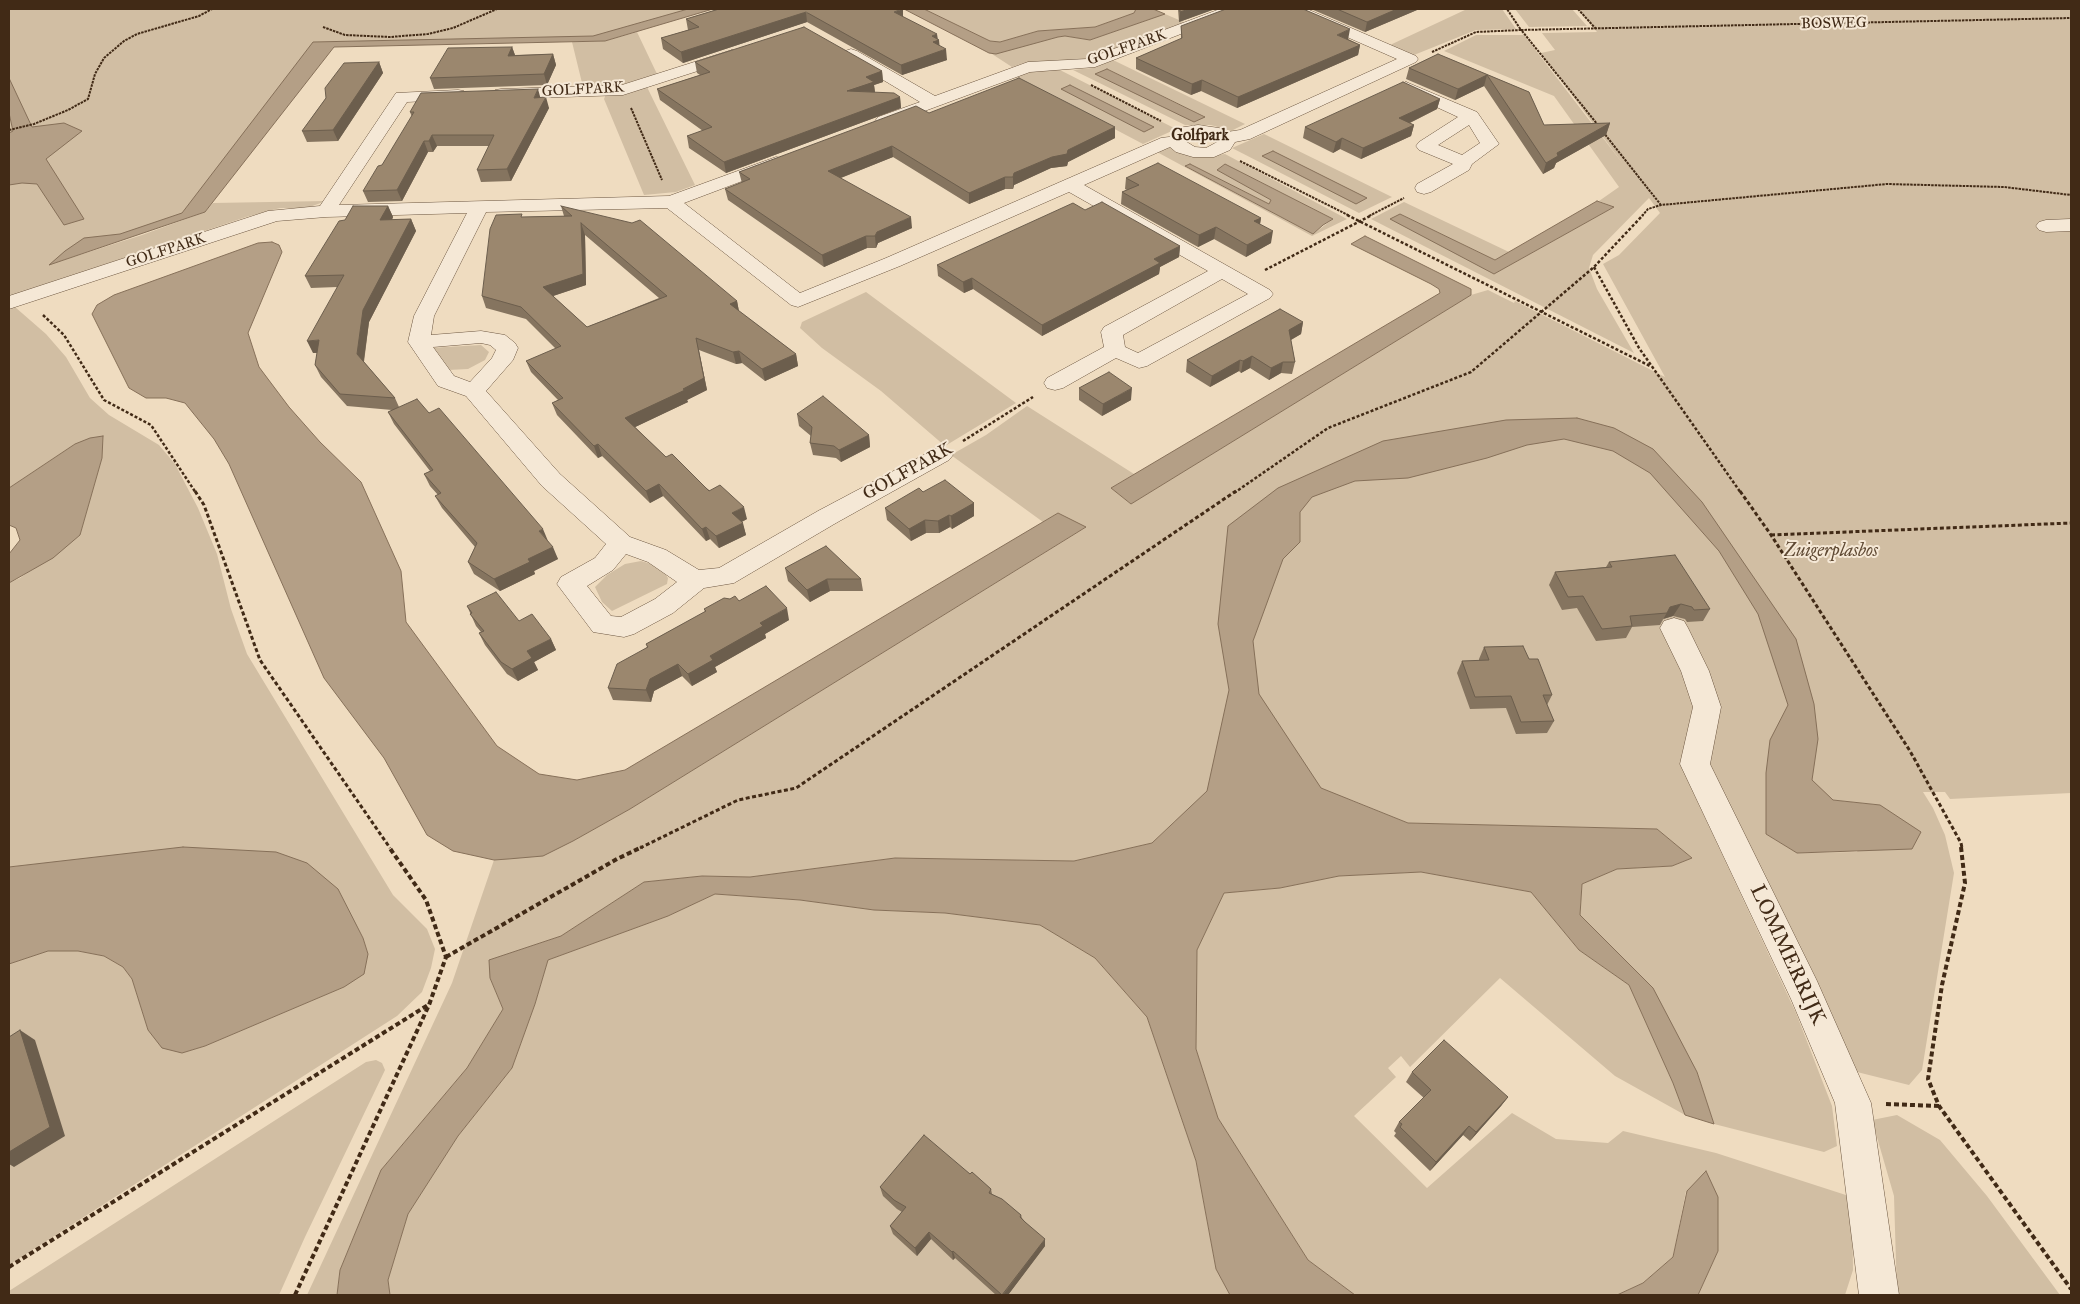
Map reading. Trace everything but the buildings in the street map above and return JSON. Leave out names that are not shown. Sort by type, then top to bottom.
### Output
[{"type":"street","name":"GOLFPARK","points":[[871,126],[1028,67],[1090,64],[1233,9]]},
{"type":"street","points":[[1295,9],[1410,60]]},
{"type":"street","points":[[1312,16],[1329,9]]},
{"type":"street","points":[[841,48],[933,102]]},
{"type":"street","name":"GOLFPARK","points":[[326,211],[402,96],[623,90],[746,50]]},
{"type":"street","points":[[671,202],[798,301],[894,262],[1180,137],[1182,148],[1193,152],[1208,153],[1222,144],[1410,60]]},
{"type":"street","points":[[1378,74],[1471,116],[1490,144],[1464,162],[1463,166],[1424,188]]},
{"type":"street","points":[[1464,162],[1425,146],[1471,116]]},
{"type":"street","name":"GOLFPARK","points":[[15,301],[275,215],[326,211],[671,202],[792,156]]},
{"type":"street","points":[[1071,185],[1263,294],[1139,361],[1115,350]]},
{"type":"street","points":[[479,208],[424,316],[419,342],[446,380],[474,390],[551,480],[621,543],[656,556],[683,574],[697,580],[664,606],[624,628],[603,625],[570,584],[604,564],[621,543]]},
{"type":"street","points":[[2046,226],[2071,226]]},
{"type":"street","points":[[1115,350],[1112,332],[1222,271]]},
{"type":"street","points":[[419,342],[481,337],[497,340],[507,348],[502,360],[474,390]]},
{"type":"street","points":[[1056,383],[1115,350]]},
{"type":"street","name":"GOLFPARK","points":[[697,580],[725,576],[827,517],[941,455]]},
{"type":"street","name":"LOMMERRIJK","points":[[1674,628],[1695,671],[1707,707],[1696,764],[1805,992],[1853,1103],[1879,1295]]},
{"type":"path","points":[[9,130],[34,124],[68,110],[88,99],[95,74],[104,58],[124,41],[137,34],[199,16],[212,9]]},
{"type":"path","points":[[323,27],[345,34],[390,37],[428,34],[453,28],[498,9]]},
{"type":"path","points":[[1507,9],[1521,30],[1661,205]]},
{"type":"path","points":[[1578,9],[1596,29]]},
{"type":"path","name":"BOSWEG","points":[[1596,29],[2071,18]]},
{"type":"path","points":[[1410,60],[1476,32],[1596,29]]},
{"type":"path","points":[[1053,66],[1180,137]]},
{"type":"path","points":[[623,90],[671,202]]},
{"type":"path","points":[[1222,144],[1359,220],[1651,366]]},
{"type":"path","points":[[446,957],[617,859],[729,804],[738,800],[796,788],[1116,574],[1328,428],[1471,372],[1594,266],[1648,209],[1661,205],[1886,184],[2004,187],[2071,195]]},
{"type":"path","points":[[1242,282],[1424,188]]},
{"type":"path","points":[[1594,266],[1651,366],[1771,535],[1910,751],[1961,843],[1966,883],[1942,985],[1928,1079],[1939,1106],[2071,1289]]},
{"type":"path","points":[[15,301],[44,315],[64,335],[104,400],[151,425],[204,505],[260,660],[426,900],[446,957],[429,1005],[295,1295]]},
{"type":"path","name":"GOLFPARK","points":[[941,455],[1056,383]]},
{"type":"path","points":[[1771,535],[2071,523]]},
{"type":"path","points":[[9,1267],[429,1005]]},
{"type":"path","points":[[1853,1103],[1939,1106]]},
{"type":"green space","points":[[9,9],[688,9],[593,37],[316,42],[182,214],[51,264],[142,235],[205,212],[213,203],[326,201],[307,208],[280,208],[246,217],[9,297]]},
{"type":"green space","points":[[924,9],[1136,9],[1134,13],[1095,27],[1038,31],[1000,42],[990,41]]},
{"type":"green space","points":[[1467,9],[1502,9],[1516,29],[1476,30],[1414,55],[1390,45]]},
{"type":"green space","points":[[1515,9],[1572,9],[1587,26],[1529,27]]},
{"type":"green space","name":"Zuigerplasbos","points":[[1578,9],[2071,9],[2071,793],[1950,799],[1945,792],[1923,792],[1933,808],[1945,835],[1954,873],[1922,1070],[1909,1085],[1857,1072],[1714,792],[1693,792],[1796,1013],[1832,1106],[1837,1146],[1824,1152],[1714,1124],[1697,1072],[1609,945],[1580,915],[1582,884],[1617,869],[1672,866],[1692,858],[1657,829],[1408,823],[1349,799],[1175,821],[1152,843],[1074,861],[895,858],[750,877],[702,876],[644,882],[561,936],[490,960],[490,978],[503,1009],[467,1068],[381,1170],[340,1270],[337,1295],[307,1295],[452,983],[494,860],[508,859],[573,841],[630,809],[1085,528],[1058,513],[1043,522],[951,455],[986,435],[1027,406],[1134,474],[1111,488],[1131,504],[1471,295],[1488,290],[1514,303],[1515,301],[1665,377],[1603,264],[1619,255],[1660,213],[1649,198],[1593,255],[1589,268],[1597,289],[1634,353],[1371,219],[1404,202],[1509,252],[1495,260],[1400,214],[1494,274],[1614,207],[1599,201],[1619,187],[1554,96],[1444,51],[1476,35],[1524,35],[1623,164],[1541,53],[1555,50],[1542,33],[1597,32]],"holes":[[[1833,800],[1880,805],[1857,852],[1797,853],[1766,834]]]},
{"type":"green space","points":[[1165,14],[1186,23],[1087,60],[1024,63],[1012,67],[992,54],[1065,36],[1090,40]]},
{"type":"green space","points":[[637,32],[657,74],[617,86],[583,87],[572,42],[605,41]]},
{"type":"green space","points":[[1113,60],[1245,124],[1231,131],[1211,125],[1185,125],[1073,70],[1092,68]],"holes":[[[1107,69],[1204,117],[1096,74]]]},
{"type":"green space","points":[[1036,70],[1060,70],[1174,128],[1174,130],[1143,144],[1014,76]]},
{"type":"green space","points":[[647,87],[695,185],[676,192],[644,195],[604,99],[606,94]]},
{"type":"green space","points":[[1264,134],[1392,197],[1359,213],[1232,148]]},
{"type":"green space","points":[[1169,147],[1189,156],[1206,157],[1225,154],[1347,219],[1312,236],[1157,152]],"holes":[[[1190,164],[1269,204],[1271,200],[1218,170],[1225,164],[1333,219],[1313,234],[1186,167]]]},
{"type":"green space","points":[[866,292],[1016,403],[945,446],[881,391],[822,348],[800,328],[802,322]]},
{"type":"green space","points":[[15,307],[46,334],[66,357],[90,398],[109,415],[159,445],[175,464],[198,508],[217,554],[231,609],[247,654],[393,895],[427,929],[435,949],[431,968],[422,992],[397,1016],[9,1265],[9,964],[48,951],[78,951],[104,956],[123,967],[132,979],[148,1030],[182,1053],[205,1046],[344,987],[368,954],[363,938],[337,889],[43,864],[9,867],[9,583],[20,578],[80,535],[102,458],[103,437],[75,444],[9,488],[9,309]]},
{"type":"green space","points":[[481,345],[489,352],[485,360],[468,369],[448,370],[430,348]]},
{"type":"green space","points":[[641,561],[661,567],[668,578],[667,584],[612,611],[602,602],[595,587],[607,575],[625,564]]},
{"type":"green space","points":[[1421,872],[1531,892],[1579,950],[1629,985],[1673,1083],[1685,1115],[1615,1076],[1500,978],[1410,1067],[1401,1056],[1388,1068],[1396,1077],[1354,1116],[1427,1188],[1512,1113],[1556,1139],[1608,1143],[1623,1131],[1716,1153],[1852,1197],[1853,1270],[1845,1295],[1698,1295],[1718,1251],[1686,1191],[1673,1257],[1643,1283],[1617,1295],[1355,1295],[1308,1260],[1218,1118],[1196,1049],[1197,950],[1224,893],[1280,888],[1339,876]]},
{"type":"green space","points":[[715,894],[800,900],[874,910],[945,913],[1040,925],[1095,958],[1147,1017],[1196,1161],[1216,1269],[1230,1295],[390,1295],[388,1280],[408,1214],[458,1136],[512,1068],[535,1004],[548,960],[668,916]]},
{"type":"green space","points":[[376,1060],[382,1063],[385,1070],[279,1295],[9,1295],[9,1291],[366,1062]]},
{"type":"green space","points":[[1897,1115],[1940,1140],[1987,1196],[2060,1295],[1897,1295],[1894,1196],[1872,1120]]},
{"type":"shaded area","points":[[688,9],[713,9],[605,41],[334,47],[205,212],[49,265],[84,238],[120,234],[182,213],[313,42],[593,36]]},
{"type":"shaded area","points":[[904,9],[924,9],[990,41],[1000,42],[1038,31],[1095,27],[1134,13],[1136,9],[1153,9],[1165,14],[1090,40],[1065,36],[1058,37],[996,54],[989,53]]},
{"type":"shaded area","points":[[1107,69],[1205,117],[1194,122],[1095,74]]},
{"type":"shaded area","points":[[9,78],[32,127],[64,123],[82,131],[46,159],[84,219],[64,225],[37,184],[22,183],[9,185],[9,133],[13,131],[9,113]]},
{"type":"shaded area","points":[[1070,85],[1154,127],[1144,132],[1061,89]]},
{"type":"shaded area","points":[[1273,151],[1367,198],[1356,204],[1262,156]]},
{"type":"shaded area","points":[[1190,164],[1269,204],[1271,200],[1217,170],[1225,164],[1333,219],[1313,234],[1185,166]]},
{"type":"shaded area","points":[[1597,201],[1614,207],[1494,274],[1390,219],[1400,214],[1495,260]]},
{"type":"shaded area","points":[[1365,236],[1471,289],[1471,295],[1131,504],[1111,488],[1440,293],[1439,289],[1431,284],[1351,244]]},
{"type":"shaded area","points":[[272,242],[279,245],[282,252],[248,333],[259,367],[289,407],[320,442],[361,482],[401,571],[406,622],[497,746],[539,774],[577,780],[625,770],[1058,513],[1086,527],[630,809],[573,841],[543,856],[508,859],[494,860],[453,851],[427,835],[384,758],[324,678],[229,464],[214,439],[185,403],[166,398],[146,398],[129,388],[92,314],[97,305],[114,295],[258,243]]},
{"type":"shaded area","points":[[1577,418],[1614,428],[1653,449],[1702,502],[1796,639],[1814,704],[1818,739],[1812,780],[1833,800],[1880,805],[1921,832],[1912,849],[1797,853],[1766,834],[1766,773],[1770,740],[1788,705],[1758,614],[1719,551],[1650,473],[1613,451],[1564,439],[1527,445],[1487,458],[1408,478],[1355,481],[1312,497],[1300,512],[1300,542],[1283,559],[1253,641],[1259,694],[1321,788],[1408,823],[1657,829],[1692,858],[1672,866],[1617,869],[1582,884],[1580,915],[1653,988],[1697,1072],[1714,1124],[1685,1115],[1673,1083],[1629,985],[1579,950],[1531,892],[1421,872],[1339,876],[1280,888],[1224,893],[1197,950],[1196,1049],[1218,1118],[1308,1260],[1355,1295],[1230,1295],[1216,1269],[1196,1161],[1147,1017],[1095,958],[1040,925],[945,913],[874,910],[800,900],[715,894],[668,916],[548,960],[535,1004],[512,1068],[458,1136],[408,1214],[388,1280],[390,1295],[337,1295],[340,1270],[381,1170],[467,1068],[503,1009],[490,978],[489,960],[561,936],[644,882],[702,876],[750,877],[895,858],[1074,861],[1152,843],[1207,791],[1229,690],[1218,624],[1228,526],[1278,488],[1383,441],[1506,420]]},
{"type":"shaded area","points":[[103,436],[102,458],[80,535],[53,558],[9,583],[9,554],[20,540],[16,528],[9,525],[9,488],[75,444],[90,438]]},
{"type":"shaded area","points":[[183,847],[276,852],[307,863],[338,889],[363,938],[368,954],[364,974],[344,987],[205,1046],[182,1053],[162,1048],[148,1030],[132,979],[123,967],[104,956],[78,951],[48,951],[9,964],[9,867]]},
{"type":"shaded area","points":[[1706,1171],[1718,1197],[1718,1251],[1698,1295],[1617,1295],[1643,1283],[1673,1257],[1687,1191]]},
{"type":"district","name":"Golfpark","points":[[1200,136]]}]
